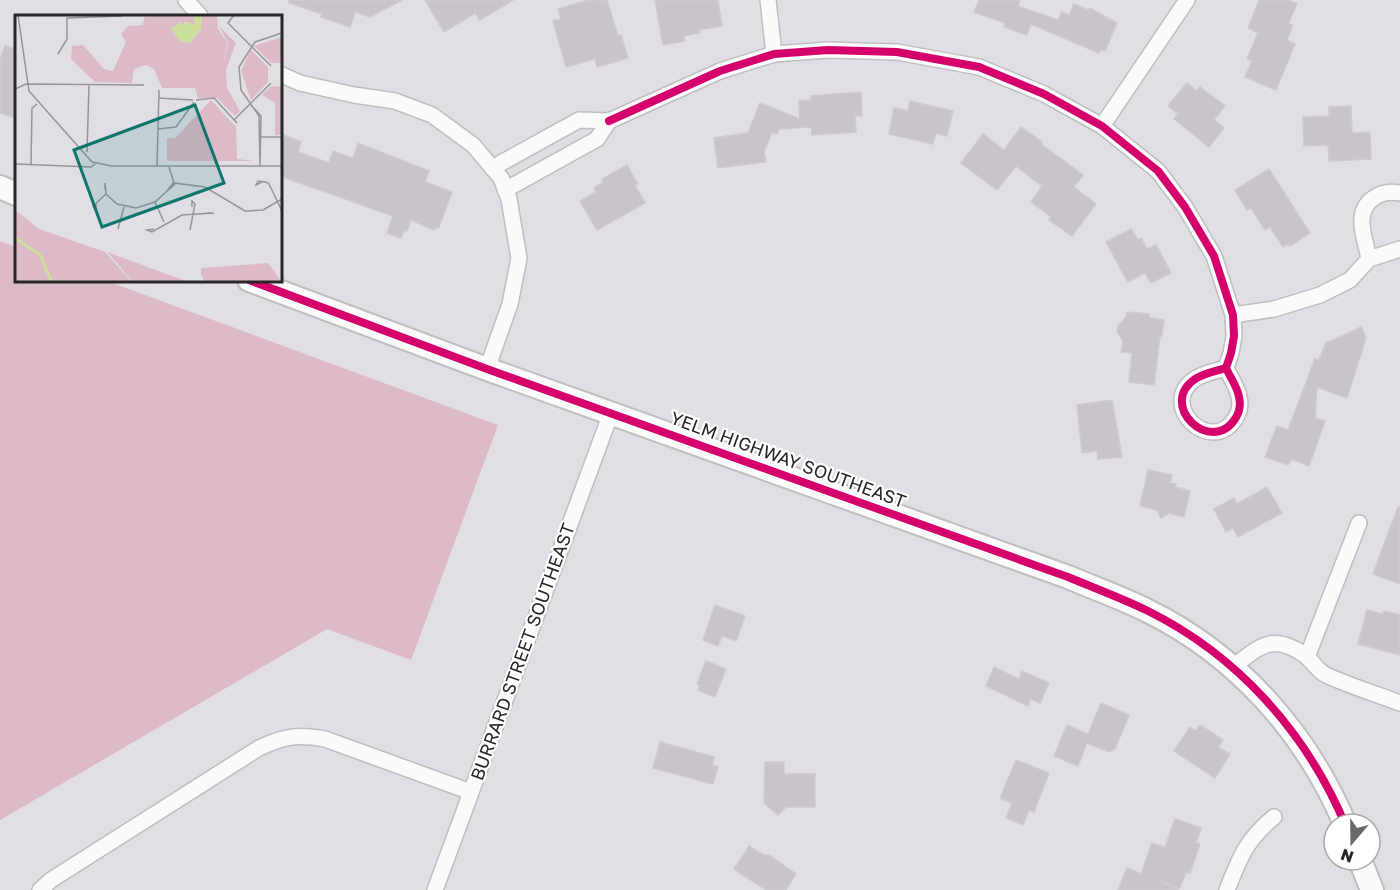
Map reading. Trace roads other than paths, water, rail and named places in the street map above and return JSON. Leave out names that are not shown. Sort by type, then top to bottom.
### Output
[{"type":"main road","points":[[0,187],[15,194]]},
{"type":"main road","name":"YELM HIGHWAY SOUTHEAST","points":[[254,282],[487,369],[1068,577],[1147,610],[1195,638],[1233,666],[1257,690],[1307,753],[1340,812]]},
{"type":"main road","points":[[1365,872],[1372,890]]},
{"type":"street","points":[[186,0],[199,15]]},
{"type":"street","points":[[768,0],[774,54]]},
{"type":"street","points":[[1102,126],[1187,0]]},
{"type":"street","points":[[492,168],[579,120],[609,121],[720,71],[774,54],[828,50],[897,52],[979,67],[1044,94],[1102,126],[1158,171],[1185,207],[1214,256],[1233,315],[1234,336],[1226,368],[1239,396],[1239,409],[1233,422],[1223,429],[1212,432],[1202,431],[1184,414],[1182,407],[1184,394],[1190,383],[1197,377],[1226,368]]},
{"type":"street","points":[[282,75],[300,83],[395,101],[432,115],[473,145],[501,178],[509,199],[519,258],[510,304],[487,369]]},
{"type":"street","points":[[505,190],[597,139],[609,121]]},
{"type":"street","points":[[1369,259],[1362,225],[1362,215],[1366,206],[1372,198],[1382,193],[1400,193]]},
{"type":"street","points":[[1233,315],[1274,309],[1320,295],[1350,280],[1369,259],[1400,249]]},
{"type":"street","name":"BURRARD STREET SOUTHEAST","points":[[435,890],[610,413]]},
{"type":"street","points":[[1307,657],[1359,523]]},
{"type":"street","points":[[1233,666],[1259,646],[1274,643],[1291,647],[1307,657],[1323,674],[1400,703]]},
{"type":"street","points":[[40,890],[70,867],[259,748],[281,738],[306,736],[325,739],[471,792]]},
{"type":"street","points":[[1227,890],[1241,854],[1252,837],[1274,817]]}]
